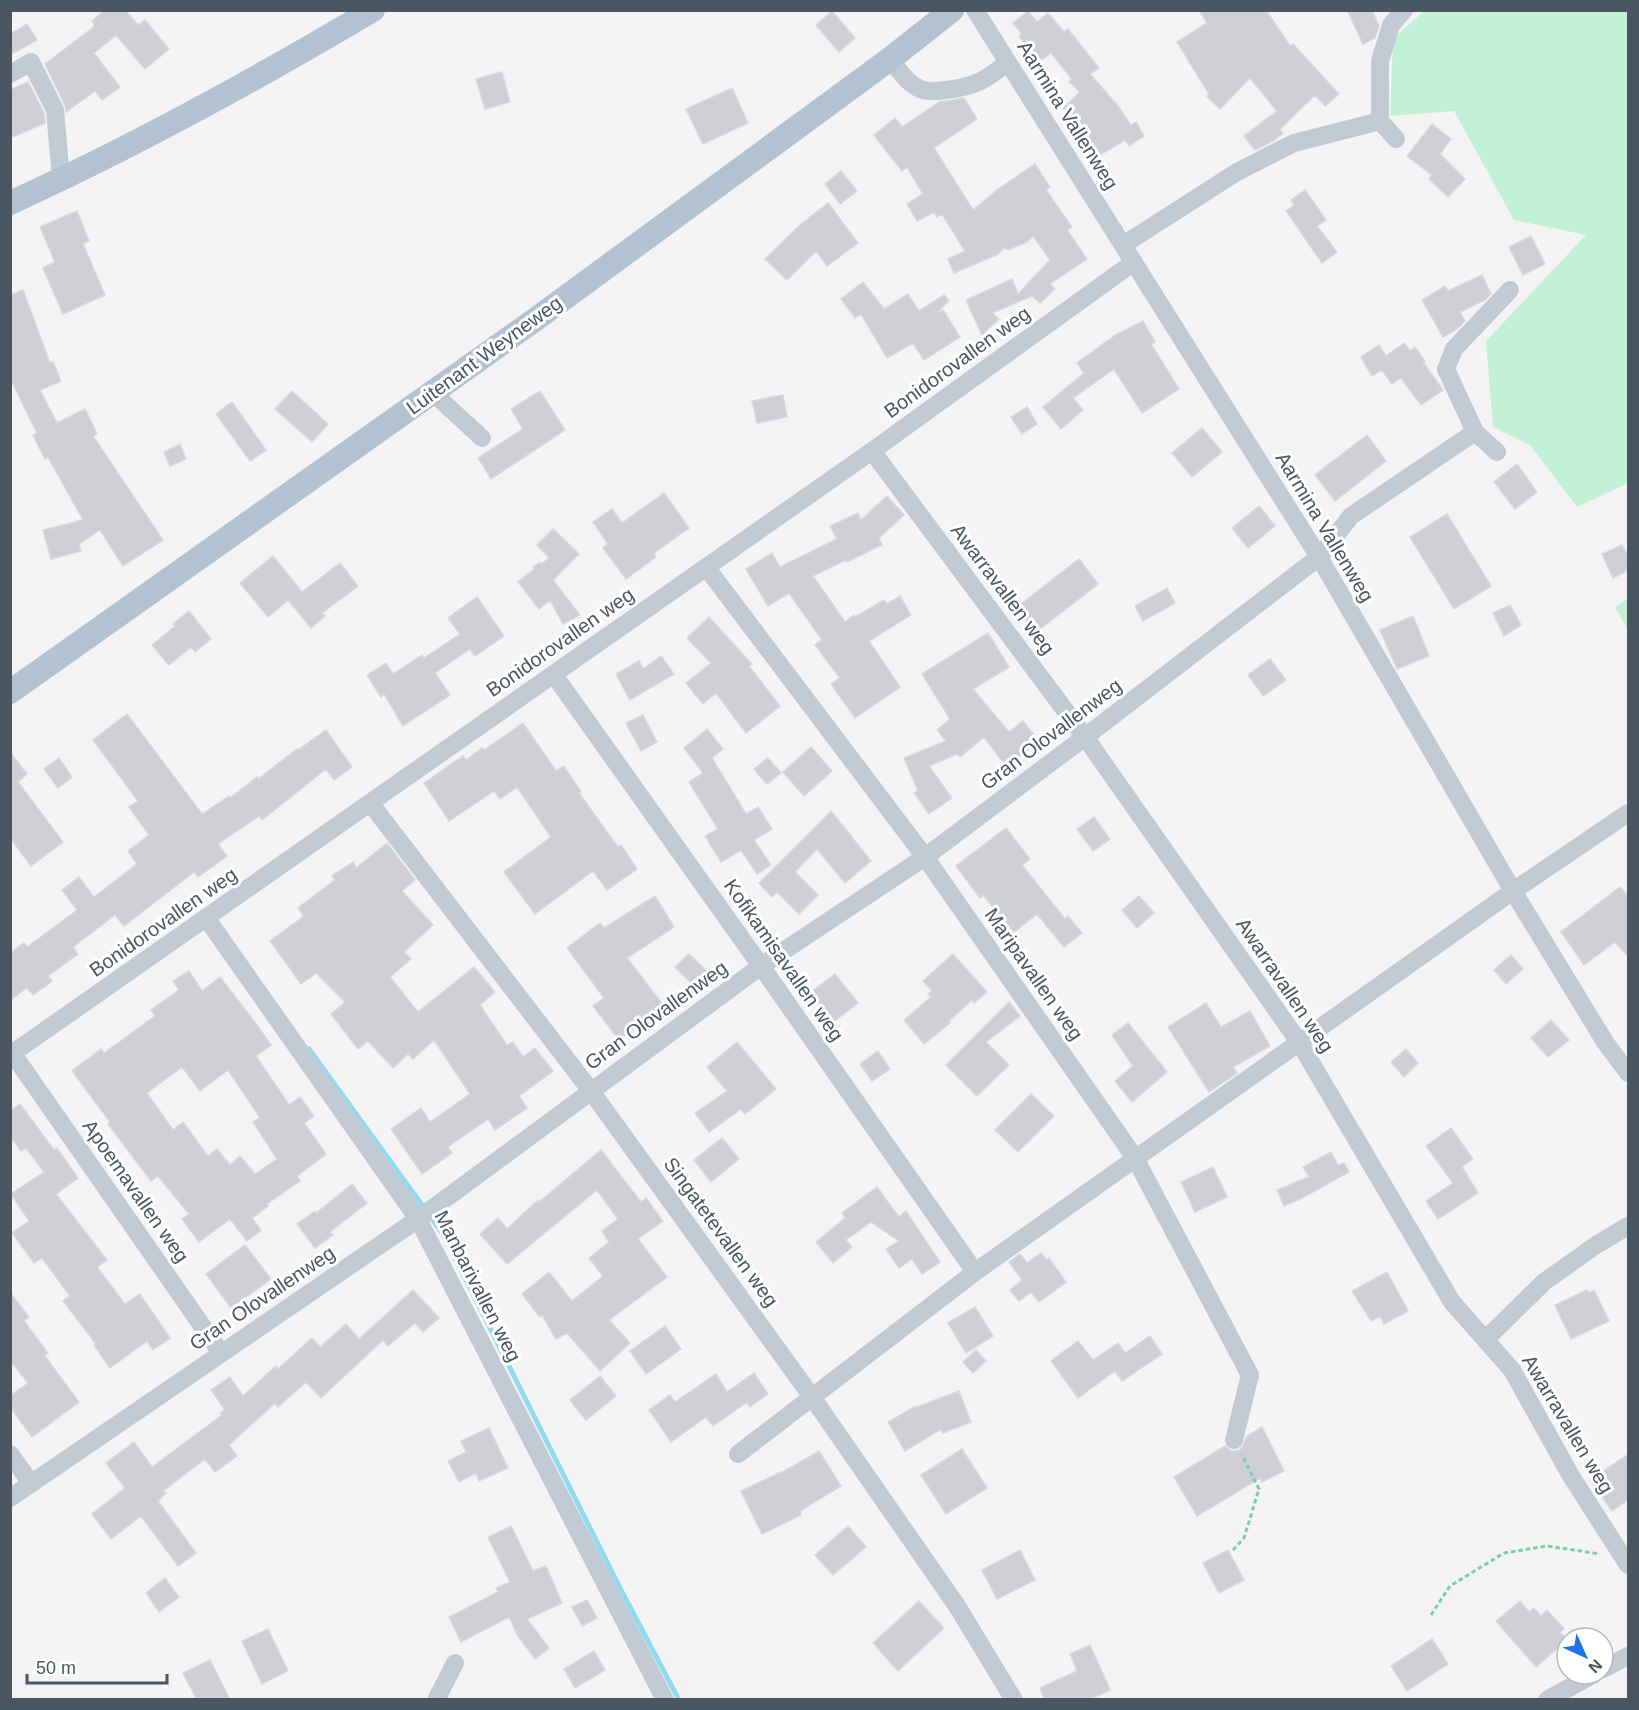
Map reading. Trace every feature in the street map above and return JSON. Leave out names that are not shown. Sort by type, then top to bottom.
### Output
[{"type":"main road","points":[[10,203],[61,179],[280,65],[373,10]]},
{"type":"main road","name":"Luitenant Weyneweg","points":[[10,692],[555,305],[890,59],[952,10]]},
{"type":"street","name":"Aarmina Vallenweg","points":[[975,10],[1319,557],[1513,891],[1605,1042],[1629,1073]]},
{"type":"street","points":[[1396,139],[1380,121],[1380,62],[1391,25],[1404,10]]},
{"type":"street","points":[[890,59],[906,80],[920,89],[927,90],[951,89],[978,83],[1008,63]]},
{"type":"street","points":[[10,74],[31,62],[55,110],[61,179]]},
{"type":"street","points":[[1123,245],[1238,172],[1294,142],[1380,121]]},
{"type":"street","name":"Bonidorovallen weg","points":[[12,1054],[872,451],[1134,262]]},
{"type":"street","points":[[1497,452],[1475,432],[1446,369],[1454,349],[1510,290]]},
{"type":"street","points":[[432,392],[482,438]]},
{"type":"street","name":"Gran Olovallenweg","points":[[10,1497],[418,1219],[761,966],[925,858],[1319,557],[1352,516],[1475,432]]},
{"type":"street","name":"Awarravallen weg","points":[[872,451],[1085,737],[1299,1042],[1452,1302],[1512,1370],[1571,1476],[1625,1561]]},
{"type":"street","name":"Maripavallen weg","points":[[706,567],[925,858],[1135,1158],[1250,1375],[1234,1440]]},
{"type":"street","name":"Kofikamisavallen weg","points":[[554,675],[975,1272]]},
{"type":"street","name":"Singatetevallen weg","points":[[371,804],[591,1091],[812,1397],[957,1606],[1014,1700]]},
{"type":"street","points":[[738,1454],[975,1272],[1513,891],[1629,813]]},
{"type":"street","name":"Manbarivallen weg","points":[[207,919],[418,1219],[665,1700]]},
{"type":"street","name":"Apoemavallen weg","points":[[12,1054],[221,1353]]},
{"type":"street","points":[[1485,1340],[1544,1282],[1596,1245],[1629,1226]]},
{"type":"street","points":[[10,1454],[31,1483]]},
{"type":"street","points":[[1615,1663],[1629,1656]]},
{"type":"street","points":[[436,1700],[455,1663]]},
{"type":"street","points":[[1548,1700],[1573,1686]]},
{"type":"path","points":[[1233,1550],[1244,1538],[1259,1490],[1234,1440]]},
{"type":"path","points":[[1431,1615],[1450,1586],[1504,1553],[1547,1546],[1625,1561]]},
{"type":"green space","points":[[1424,11],[1628,11],[1628,483],[1577,507],[1530,445],[1493,427],[1486,341],[1586,235],[1514,220],[1454,111],[1390,116],[1393,39]]},
{"type":"green space","points":[[1628,598],[1628,630],[1615,607]]},
{"type":"building","points":[[105,10],[125,10],[138,25],[145,20],[169,49],[145,69],[116,35],[94,53],[120,87],[102,100],[95,91],[66,112],[65,105],[45,64],[95,26],[92,21]]},
{"type":"building","points":[[1199,10],[1266,10],[1290,46],[1293,44],[1339,94],[1325,106],[1315,95],[1280,129],[1283,133],[1255,150],[1244,136],[1277,111],[1250,78],[1220,109],[1207,97],[1209,94],[1177,42],[1207,23]]},
{"type":"building","points":[[1347,10],[1372,10],[1379,26],[1375,38],[1363,44]]},
{"type":"building","points":[[832,11],[855,38],[839,52],[816,25]]},
{"type":"building","points":[[1028,11],[1037,22],[1048,13],[1064,32],[1068,29],[1099,68],[1090,74],[1131,125],[1136,122],[1144,136],[1129,146],[1125,140],[1095,158],[1074,125],[1078,123],[1063,108],[1080,92],[1069,82],[1072,79],[1051,53],[1039,62],[1019,36],[1022,34],[1013,23]]},
{"type":"building","points":[[27,24],[37,40],[10,55],[10,34]]},
{"type":"building","points":[[502,72],[510,102],[485,109],[476,79]]},
{"type":"building","points":[[28,82],[44,113],[45,123],[10,138],[10,90]]},
{"type":"building","points":[[732,88],[748,123],[703,144],[686,109]]},
{"type":"building","points":[[964,98],[977,119],[934,148],[973,210],[1035,164],[1050,187],[1046,190],[1072,227],[1067,230],[1087,259],[1050,284],[1055,289],[1040,303],[1032,296],[992,313],[999,319],[982,335],[966,300],[1012,279],[1018,294],[1050,260],[1033,236],[1027,242],[1008,250],[1005,247],[998,254],[954,273],[948,259],[965,251],[942,214],[937,217],[934,212],[917,221],[907,204],[923,194],[907,167],[902,171],[874,135],[895,118],[902,127],[939,102]]},
{"type":"building","points":[[1432,124],[1451,139],[1440,154],[1465,179],[1448,197],[1429,179],[1432,175],[1407,156]]},
{"type":"building","points":[[841,171],[857,191],[840,204],[825,184]]},
{"type":"building","points":[[1305,190],[1326,220],[1317,226],[1337,252],[1322,263],[1286,211],[1294,205],[1291,200]]},
{"type":"building","points":[[828,203],[858,243],[827,266],[816,251],[787,280],[765,259],[800,225]]},
{"type":"building","points":[[77,211],[89,241],[83,244],[105,295],[63,314],[43,268],[55,262],[40,227]]},
{"type":"building","points":[[1531,236],[1545,264],[1523,275],[1509,247]]},
{"type":"building","points":[[1482,275],[1491,294],[1485,300],[1460,312],[1465,321],[1443,337],[1422,300],[1445,286],[1448,291]]},
{"type":"building","points":[[863,282],[884,309],[908,294],[919,311],[944,295],[949,301],[936,313],[943,310],[960,337],[924,360],[913,343],[887,358],[861,314],[855,318],[841,299]]},
{"type":"building","points":[[23,290],[50,363],[53,362],[61,381],[40,390],[57,423],[85,409],[97,434],[93,436],[163,540],[123,566],[100,530],[79,544],[81,551],[51,559],[43,530],[83,520],[48,457],[45,459],[33,435],[37,433],[10,378],[10,295]]},
{"type":"building","points":[[1143,321],[1155,342],[1151,344],[1179,389],[1142,413],[1114,369],[1073,398],[1083,410],[1061,429],[1043,407],[1084,373],[1077,363],[1114,336]]},
{"type":"building","points":[[1404,343],[1410,351],[1415,347],[1443,390],[1421,405],[1401,378],[1392,384],[1382,370],[1372,376],[1361,357],[1379,345],[1386,356]]},
{"type":"building","points":[[292,391],[328,424],[312,442],[275,409]]},
{"type":"building","points":[[540,391],[565,430],[491,479],[478,458],[523,429],[511,409]]},
{"type":"building","points":[[783,395],[787,417],[757,423],[752,401]]},
{"type":"building","points":[[232,402],[266,450],[250,461],[216,414]]},
{"type":"building","points":[[1027,407],[1037,424],[1022,434],[1011,417]]},
{"type":"building","points":[[1202,428],[1222,452],[1192,477],[1172,453]]},
{"type":"building","points":[[1367,435],[1386,461],[1335,501],[1315,475]]},
{"type":"building","points":[[180,444],[186,459],[170,466],[164,452]]},
{"type":"building","points":[[1517,464],[1537,492],[1515,509],[1494,482]]},
{"type":"building","points":[[664,493],[689,528],[654,553],[656,557],[626,579],[603,548],[608,544],[593,522],[612,509],[622,523]]},
{"type":"building","points":[[887,496],[904,515],[879,538],[882,545],[813,576],[845,622],[884,600],[887,604],[900,596],[911,615],[869,641],[900,687],[855,718],[831,684],[840,678],[815,645],[822,640],[789,593],[768,606],[746,569],[772,553],[780,567],[837,539],[830,526],[858,513],[861,520]]},
{"type":"building","points":[[1259,506],[1275,526],[1248,548],[1232,528]]},
{"type":"building","points":[[1447,514],[1491,586],[1454,609],[1410,537]]},
{"type":"building","points":[[553,529],[579,554],[553,580],[580,615],[563,624],[550,600],[539,609],[518,582],[534,569],[533,567],[549,558],[537,545]]},
{"type":"building","points":[[1622,545],[1629,558],[1629,570],[1613,578],[1602,554]]},
{"type":"building","points":[[273,556],[302,592],[340,563],[358,586],[322,613],[325,616],[311,628],[288,600],[268,617],[240,583]]},
{"type":"building","points":[[1079,559],[1098,584],[1035,633],[1016,608]]},
{"type":"building","points":[[1167,588],[1175,603],[1143,621],[1135,606]]},
{"type":"building","points":[[477,597],[504,636],[475,656],[470,649],[435,673],[450,695],[403,726],[384,694],[381,697],[367,675],[386,663],[393,674],[422,655],[424,658],[460,634],[448,618]]},
{"type":"building","points":[[1510,605],[1521,625],[1504,636],[1493,613]]},
{"type":"building","points":[[189,611],[211,639],[195,652],[191,647],[169,665],[152,645]]},
{"type":"building","points":[[1413,616],[1429,656],[1397,669],[1380,630]]},
{"type":"building","points":[[709,617],[752,664],[749,666],[780,706],[746,733],[716,693],[703,704],[686,683],[711,663],[687,638]]},
{"type":"building","points":[[988,633],[1009,667],[973,689],[1009,732],[1023,721],[1039,741],[1006,766],[984,737],[960,757],[957,754],[929,766],[952,798],[929,814],[914,793],[918,791],[904,758],[946,741],[937,730],[950,719],[922,674]]},
{"type":"building","points":[[661,656],[674,674],[630,700],[616,674],[639,661],[643,669]]},
{"type":"building","points":[[1270,659],[1286,680],[1263,696],[1248,675]]},
{"type":"building","points":[[127,714],[202,814],[229,796],[230,798],[326,730],[352,767],[334,780],[326,769],[262,820],[259,816],[218,844],[227,856],[198,877],[194,872],[124,926],[115,915],[73,947],[78,954],[48,976],[52,981],[33,995],[27,988],[10,1000],[10,953],[24,943],[27,947],[77,910],[62,890],[79,877],[94,897],[137,864],[128,851],[149,835],[129,807],[138,801],[93,740]]},
{"type":"building","points":[[643,715],[657,742],[641,751],[626,723]]},
{"type":"building","points":[[523,723],[556,771],[564,766],[581,792],[579,793],[618,847],[621,845],[637,869],[607,890],[593,871],[535,914],[504,872],[551,837],[517,787],[500,799],[494,791],[449,821],[424,783],[463,756],[466,760],[482,748],[484,750]]},
{"type":"building","points":[[707,729],[723,749],[712,758],[746,814],[758,807],[772,829],[754,840],[771,865],[757,874],[741,850],[721,862],[705,836],[718,829],[689,782],[703,773],[684,748]]},
{"type":"building","points":[[811,747],[832,771],[804,796],[783,772]]},
{"type":"building","points":[[10,752],[27,774],[18,782],[63,842],[31,866],[10,838]]},
{"type":"building","points":[[59,758],[72,777],[58,788],[44,769]]},
{"type":"building","points":[[768,758],[781,773],[767,784],[754,769]]},
{"type":"building","points":[[831,811],[871,861],[845,883],[817,849],[795,872],[818,895],[799,914],[777,892],[772,897],[759,883]]},
{"type":"building","points":[[1094,817],[1110,839],[1093,851],[1077,829]]},
{"type":"building","points":[[1006,828],[1030,859],[1022,865],[1065,919],[1068,916],[1082,933],[1064,947],[1037,914],[1014,932],[983,895],[980,898],[956,866]]},
{"type":"building","points":[[387,843],[415,880],[402,891],[433,925],[404,952],[411,959],[390,977],[418,1012],[474,967],[495,992],[480,1005],[507,1045],[513,1042],[523,1057],[535,1048],[553,1071],[519,1096],[527,1108],[495,1130],[488,1119],[448,1147],[452,1153],[422,1174],[391,1129],[421,1108],[430,1122],[470,1094],[434,1040],[413,1059],[408,1054],[393,1068],[368,1041],[358,1049],[331,1014],[345,1002],[316,973],[301,984],[270,941],[304,916],[298,908],[335,880],[332,876],[353,862],[356,868]]},
{"type":"building","points":[[1620,887],[1629,897],[1629,958],[1615,942],[1584,965],[1561,932]]},
{"type":"building","points":[[655,896],[674,927],[627,958],[664,1006],[619,1040],[593,1006],[604,998],[567,948],[600,923],[604,928]]},
{"type":"building","points":[[1139,896],[1154,913],[1137,928],[1122,910]]},
{"type":"building","points":[[689,954],[710,974],[696,988],[675,967]]},
{"type":"building","points":[[953,954],[987,992],[974,1003],[972,1000],[949,1021],[950,1023],[924,1044],[904,1020],[931,997],[928,994],[932,991],[923,981]]},
{"type":"building","points":[[1511,955],[1523,969],[1506,984],[1494,970]]},
{"type":"building","points":[[189,971],[202,991],[220,977],[271,1045],[256,1056],[289,1105],[300,1097],[314,1116],[304,1123],[326,1154],[297,1176],[300,1181],[267,1204],[268,1206],[252,1218],[261,1230],[247,1241],[230,1219],[199,1242],[182,1219],[189,1214],[158,1176],[151,1181],[72,1071],[101,1049],[104,1053],[155,1016],[151,1010],[179,990],[173,981]],"holes":[[[182,1067],[200,1091],[228,1070],[260,1118],[253,1122],[277,1159],[255,1174],[240,1156],[230,1165],[217,1149],[208,1156],[183,1122],[173,1130],[147,1093]]]},
{"type":"building","points":[[835,974],[858,1003],[833,1022],[810,993]]},
{"type":"building","points":[[1009,1002],[1020,1016],[986,1042],[1009,1065],[977,1096],[946,1065]]},
{"type":"building","points":[[1206,1003],[1221,1027],[1250,1011],[1270,1046],[1233,1067],[1237,1073],[1209,1092],[1168,1027]]},
{"type":"building","points":[[1551,1020],[1569,1040],[1548,1057],[1531,1038]]},
{"type":"building","points":[[1128,1023],[1167,1072],[1132,1102],[1115,1081],[1133,1066],[1112,1035]]},
{"type":"building","points":[[737,1042],[776,1089],[745,1114],[741,1109],[709,1132],[695,1113],[727,1091],[707,1067]]},
{"type":"building","points":[[1406,1049],[1418,1063],[1404,1077],[1391,1062]]},
{"type":"building","points":[[878,1051],[890,1069],[872,1081],[860,1064]]},
{"type":"building","points":[[1031,1094],[1054,1116],[1018,1152],[995,1130]]},
{"type":"building","points":[[20,1104],[54,1150],[57,1148],[78,1178],[56,1194],[107,1260],[97,1267],[125,1304],[140,1294],[170,1338],[153,1350],[147,1341],[110,1368],[94,1345],[96,1344],[63,1301],[70,1296],[42,1258],[34,1263],[12,1233],[29,1221],[11,1194],[44,1172],[26,1148],[21,1151],[10,1136],[10,1111]]},
{"type":"building","points":[[1451,1128],[1473,1159],[1462,1167],[1478,1193],[1438,1219],[1426,1201],[1453,1183],[1426,1146]]},
{"type":"building","points":[[722,1138],[739,1159],[711,1182],[694,1160]]},
{"type":"building","points":[[601,1150],[641,1202],[646,1198],[663,1221],[638,1239],[667,1277],[609,1320],[630,1343],[600,1371],[567,1333],[556,1339],[542,1315],[540,1317],[522,1294],[549,1272],[572,1301],[603,1276],[589,1258],[609,1242],[602,1231],[618,1219],[597,1190],[507,1264],[480,1234],[498,1218],[507,1229],[538,1200],[539,1202]]},
{"type":"building","points":[[1331,1152],[1338,1165],[1344,1163],[1349,1172],[1284,1206],[1277,1190],[1309,1177],[1303,1167]]},
{"type":"building","points":[[1213,1167],[1227,1197],[1195,1212],[1181,1182]]},
{"type":"building","points":[[352,1184],[367,1203],[330,1232],[333,1235],[315,1248],[297,1224],[315,1211],[316,1213]]},
{"type":"building","points":[[877,1187],[899,1217],[906,1211],[940,1262],[922,1274],[912,1259],[899,1268],[886,1249],[899,1241],[871,1222],[846,1240],[852,1247],[833,1263],[816,1242],[845,1218],[842,1213]]},
{"type":"building","points":[[245,1245],[271,1279],[231,1308],[206,1274]]},
{"type":"building","points":[[1041,1253],[1047,1260],[1049,1258],[1066,1282],[1039,1302],[1031,1292],[1019,1301],[1010,1290],[1022,1280],[1009,1262],[1020,1254],[1027,1263]]},
{"type":"building","points":[[1387,1272],[1408,1311],[1384,1324],[1380,1316],[1371,1321],[1352,1291]]},
{"type":"building","points":[[413,1290],[439,1318],[423,1332],[415,1323],[388,1346],[383,1340],[321,1398],[306,1382],[278,1407],[275,1403],[229,1445],[237,1456],[215,1472],[205,1459],[163,1491],[166,1493],[158,1501],[196,1553],[178,1566],[141,1516],[111,1539],[92,1514],[125,1488],[106,1463],[134,1442],[152,1467],[222,1415],[220,1413],[225,1410],[211,1390],[230,1377],[243,1396],[276,1366],[278,1369],[312,1338],[320,1347],[346,1324],[359,1339]]},
{"type":"building","points":[[1587,1290],[1589,1293],[1594,1290],[1609,1321],[1571,1339],[1555,1305]]},
{"type":"building","points":[[10,1292],[29,1317],[24,1321],[48,1353],[44,1355],[79,1402],[32,1437],[10,1407],[10,1396],[28,1383],[10,1360]]},
{"type":"building","points":[[975,1307],[993,1336],[966,1353],[948,1323]]},
{"type":"building","points":[[665,1326],[681,1349],[646,1374],[630,1351]]},
{"type":"building","points":[[1150,1336],[1162,1354],[1122,1381],[1115,1371],[1078,1398],[1051,1361],[1078,1341],[1093,1360],[1118,1343],[1125,1353]]},
{"type":"building","points":[[976,1350],[986,1361],[973,1373],[963,1362]]},
{"type":"building","points":[[754,1373],[768,1394],[750,1407],[747,1402],[713,1426],[706,1417],[671,1442],[649,1410],[670,1395],[675,1402],[716,1374],[727,1392]]},
{"type":"building","points":[[600,1376],[616,1396],[586,1420],[570,1400]]},
{"type":"building","points":[[959,1391],[971,1422],[943,1433],[941,1429],[905,1451],[888,1422],[914,1407]]},
{"type":"building","points":[[1262,1427],[1284,1471],[1262,1482],[1260,1478],[1197,1516],[1174,1477],[1225,1446],[1231,1451],[1238,1451],[1247,1436]]},
{"type":"building","points":[[489,1428],[508,1468],[479,1481],[476,1473],[459,1482],[448,1461],[466,1452],[461,1441]]},
{"type":"building","points":[[962,1449],[987,1488],[946,1514],[921,1475]]},
{"type":"building","points":[[819,1451],[841,1486],[800,1511],[801,1515],[762,1534],[741,1491],[781,1473]]},
{"type":"building","points":[[1629,1454],[1629,1499],[1612,1511],[1590,1480]]},
{"type":"building","points":[[511,1526],[533,1571],[546,1566],[562,1603],[527,1619],[549,1648],[535,1659],[518,1636],[509,1617],[461,1642],[449,1617],[498,1592],[496,1588],[510,1582],[488,1537]]},
{"type":"building","points":[[848,1526],[866,1547],[833,1575],[815,1555]]},
{"type":"building","points":[[1020,1550],[1035,1580],[997,1599],[982,1570]]},
{"type":"building","points":[[1228,1550],[1244,1580],[1219,1593],[1203,1563]]},
{"type":"building","points":[[165,1578],[179,1597],[159,1612],[146,1593]]},
{"type":"building","points":[[587,1600],[597,1618],[582,1626],[572,1607]]},
{"type":"building","points":[[919,1601],[944,1628],[898,1671],[873,1643]]},
{"type":"building","points":[[1520,1601],[1529,1612],[1534,1608],[1541,1616],[1547,1610],[1561,1626],[1555,1626],[1555,1650],[1536,1667],[1496,1621]]},
{"type":"building","points":[[268,1629],[288,1671],[262,1684],[242,1641]]},
{"type":"building","points":[[1432,1639],[1448,1664],[1407,1691],[1391,1666]]},
{"type":"building","points":[[1090,1645],[1110,1690],[1089,1700],[1045,1700],[1040,1688],[1077,1671],[1070,1654]]},
{"type":"building","points":[[594,1651],[605,1670],[575,1688],[564,1669]]},
{"type":"building","points":[[210,1660],[230,1700],[197,1700],[183,1673]]},
{"type":"waterway","points":[[309,1049],[443,1234],[619,1586],[679,1700]]}]
